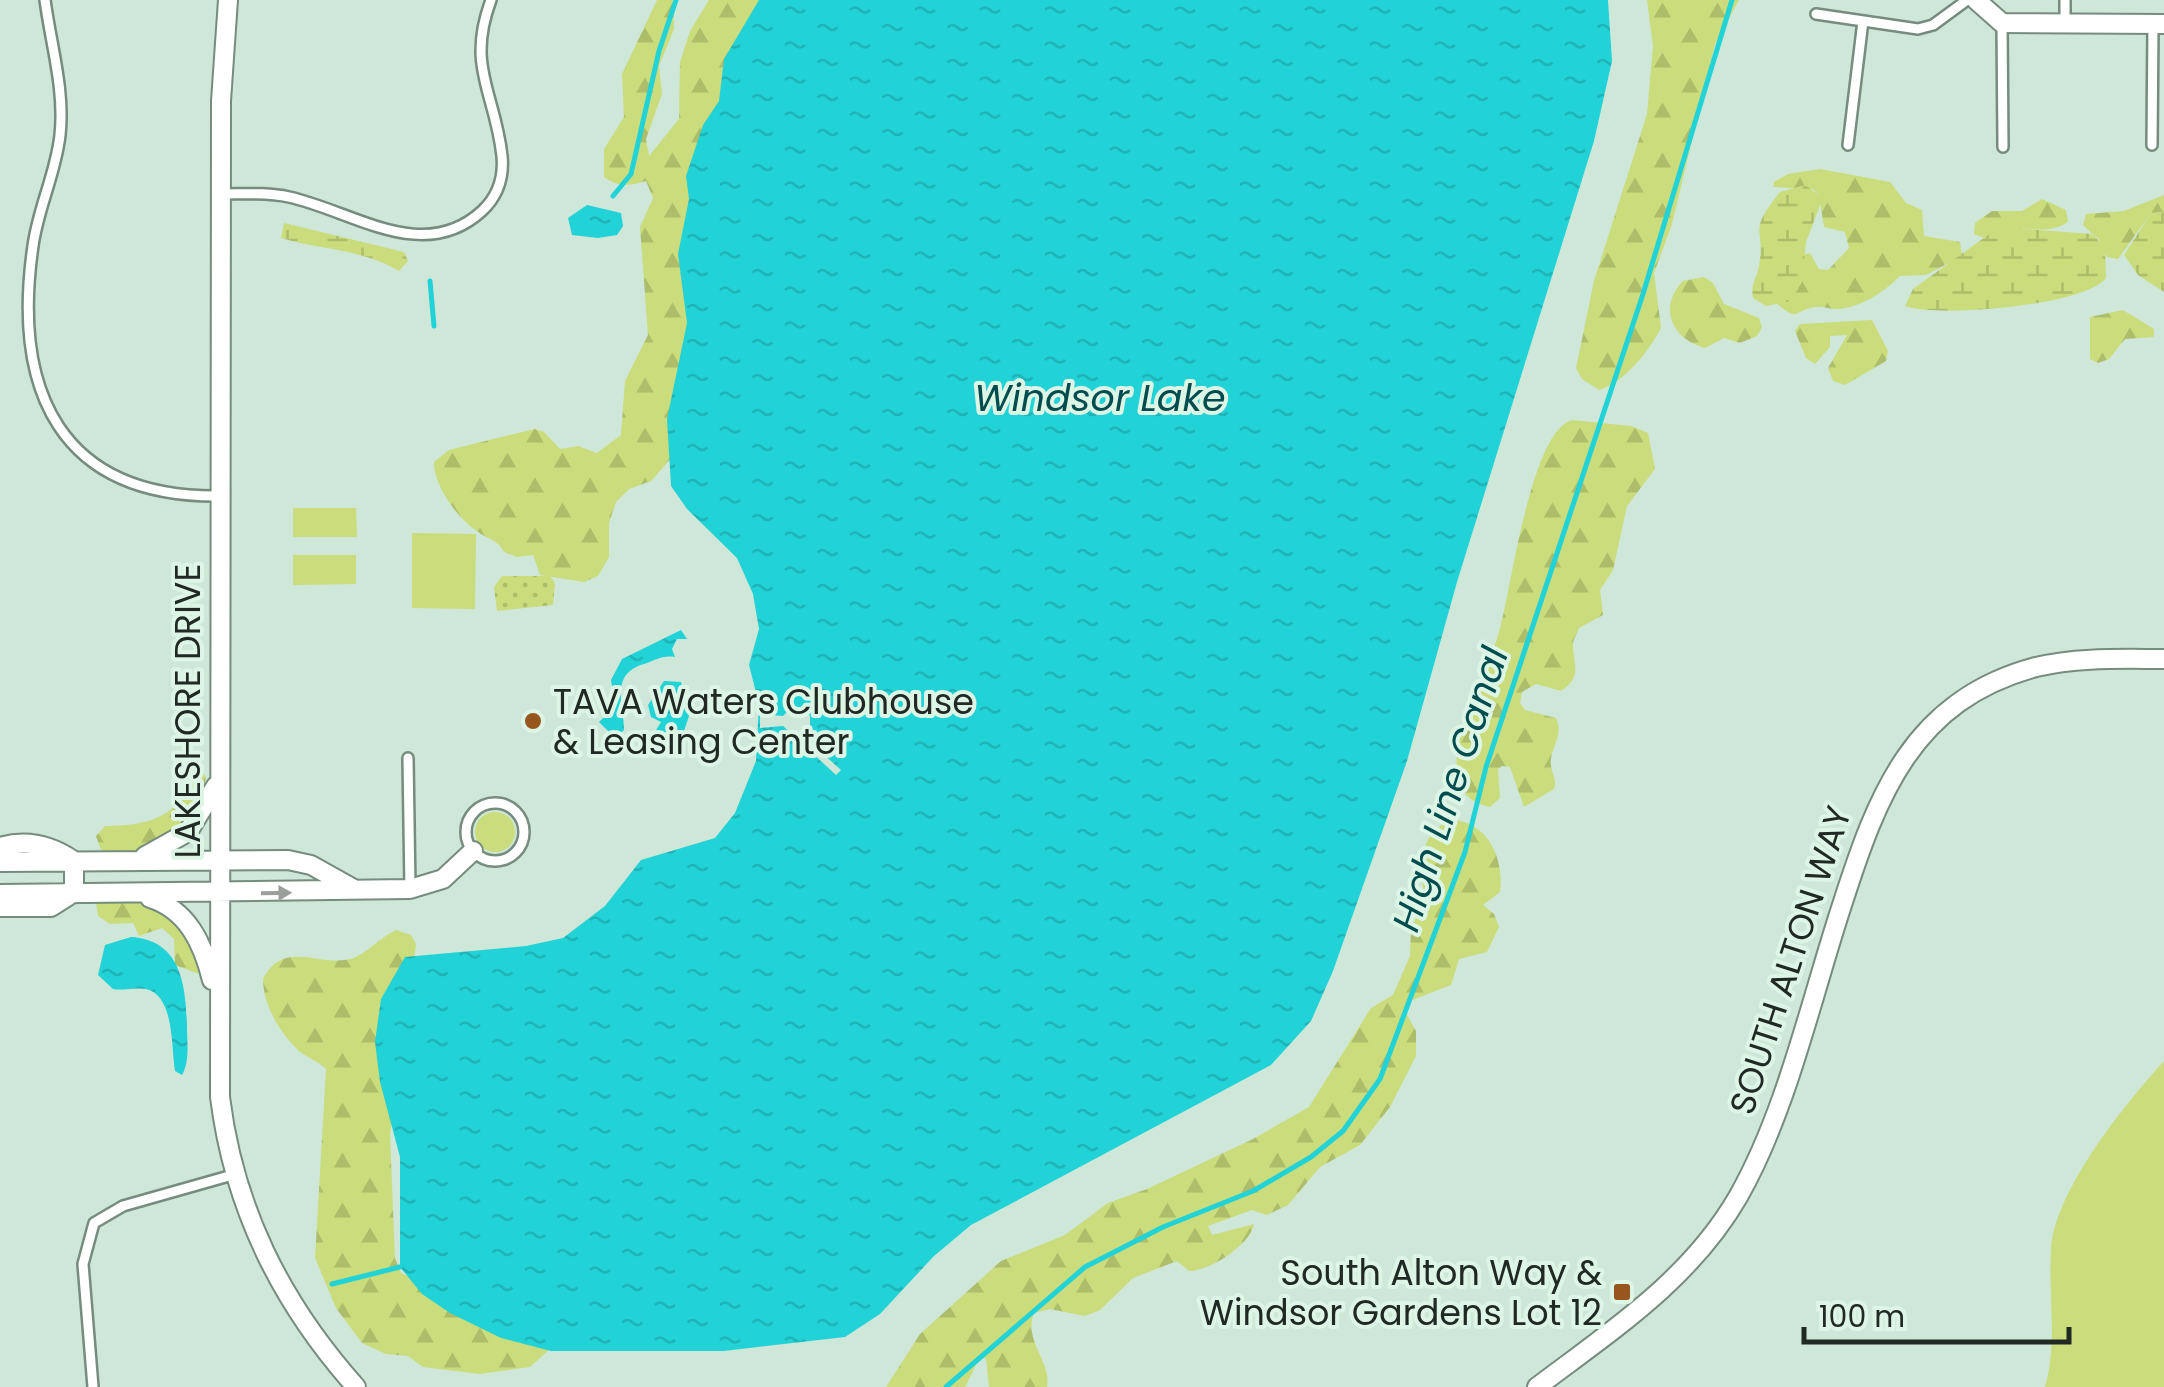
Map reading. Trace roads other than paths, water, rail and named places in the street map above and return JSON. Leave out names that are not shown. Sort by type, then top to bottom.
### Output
[{"type":"street","name":"LAKESHORE DRIVE","points":[[228,0],[222,68],[221,194],[220,1097],[236,1174],[254,1230],[280,1286],[356,1387]]},
{"type":"street","points":[[1976,0],[2002,23],[2158,24]]},
{"type":"street","name":"SOUTH ALTON WAY","points":[[1536,1387],[1668,1286],[1698,1253],[1739,1195],[1770,1123],[1874,808],[1917,740],[1962,701],[2020,672],[2076,660],[2164,659]]},
{"type":"street","points":[[134,860],[186,834],[207,806],[220,777]]},
{"type":"street","points":[[0,847],[44,845],[74,861]]},
{"type":"street","points":[[0,894],[410,889],[443,879],[473,852]]},
{"type":"street","points":[[74,861],[74,893]]},
{"type":"street","points":[[0,862],[300,862],[341,884],[364,891]]},
{"type":"street","points":[[0,907],[51,907],[74,893]]},
{"type":"street","points":[[135,894],[170,907],[194,932],[218,1008]]},
{"type":"lane","points":[[46,0],[62,115],[31,260],[30,330],[41,392],[68,440],[114,477],[161,494],[220,496]]},
{"type":"lane","points":[[221,194],[289,197],[396,232],[445,233],[467,224],[495,196],[502,174],[498,132],[478,48],[491,0]]},
{"type":"lane","points":[[1816,14],[1918,29],[1933,25],[1967,0]]},
{"type":"lane","points":[[2064,25],[2065,0]]},
{"type":"lane","points":[[1848,145],[1864,21]]},
{"type":"lane","points":[[2002,23],[2002,146]]},
{"type":"lane","points":[[2152,146],[2158,24]]},
{"type":"lane","points":[[408,758],[410,889]]},
{"type":"lane","points":[[497,804],[518,816],[523,838],[512,855],[490,861],[473,852],[466,829],[478,809],[497,804]]},
{"type":"lane","points":[[94,1387],[83,1264],[94,1223],[123,1206],[236,1174]]},
{"type":"water","name":"Windsor Lake","points":[[759,0],[1608,0],[1612,61],[1594,141],[1457,582],[1407,761],[1333,971],[1311,1021],[1271,1065],[971,1225],[934,1256],[880,1314],[845,1337],[724,1351],[551,1351],[501,1338],[450,1313],[422,1294],[400,1267],[400,1157],[380,1082],[375,1042],[381,999],[405,957],[526,946],[563,938],[605,906],[641,860],[715,838],[735,813],[756,761],[759,704],[749,665],[759,629],[753,594],[737,558],[687,509],[671,486],[667,419],[687,323],[678,254],[689,199],[686,176],[703,125],[719,101],[724,59]]},
{"type":"water","points":[[587,205],[621,213],[623,226],[617,235],[572,235],[568,218]]},
{"type":"water","points":[[681,630],[687,639],[677,639],[672,649],[675,657],[659,658],[626,675],[621,691],[624,730],[615,738],[599,722],[615,706],[611,680],[622,659]]},
{"type":"water","points":[[664,681],[681,682],[689,716],[678,749],[660,748],[653,735],[661,722],[651,717],[648,705]]},
{"type":"water","points":[[131,937],[161,947],[178,968],[186,1012],[187,1058],[182,1075],[175,1071],[170,1024],[162,1002],[146,989],[113,989],[98,975],[105,945]]},
{"type":"waterway","points":[[613,196],[631,174],[659,51],[676,0]]},
{"type":"waterway","name":"High Line Canal","points":[[946,1387],[1085,1267],[1163,1227],[1253,1191],[1311,1157],[1343,1131],[1380,1079],[1465,852],[1486,767],[1643,294],[1732,0]]},
{"type":"waterway","points":[[430,281],[434,326]]},
{"type":"waterway","points":[[332,1284],[400,1267]]},
{"type":"place","name":"TAVA Waters Clubhouse & Leasing Center","points":[[533,721]]},
{"type":"place","name":"South Alton Way & Windsor Gardens Lot 12","points":[[1622,1292]]}]
